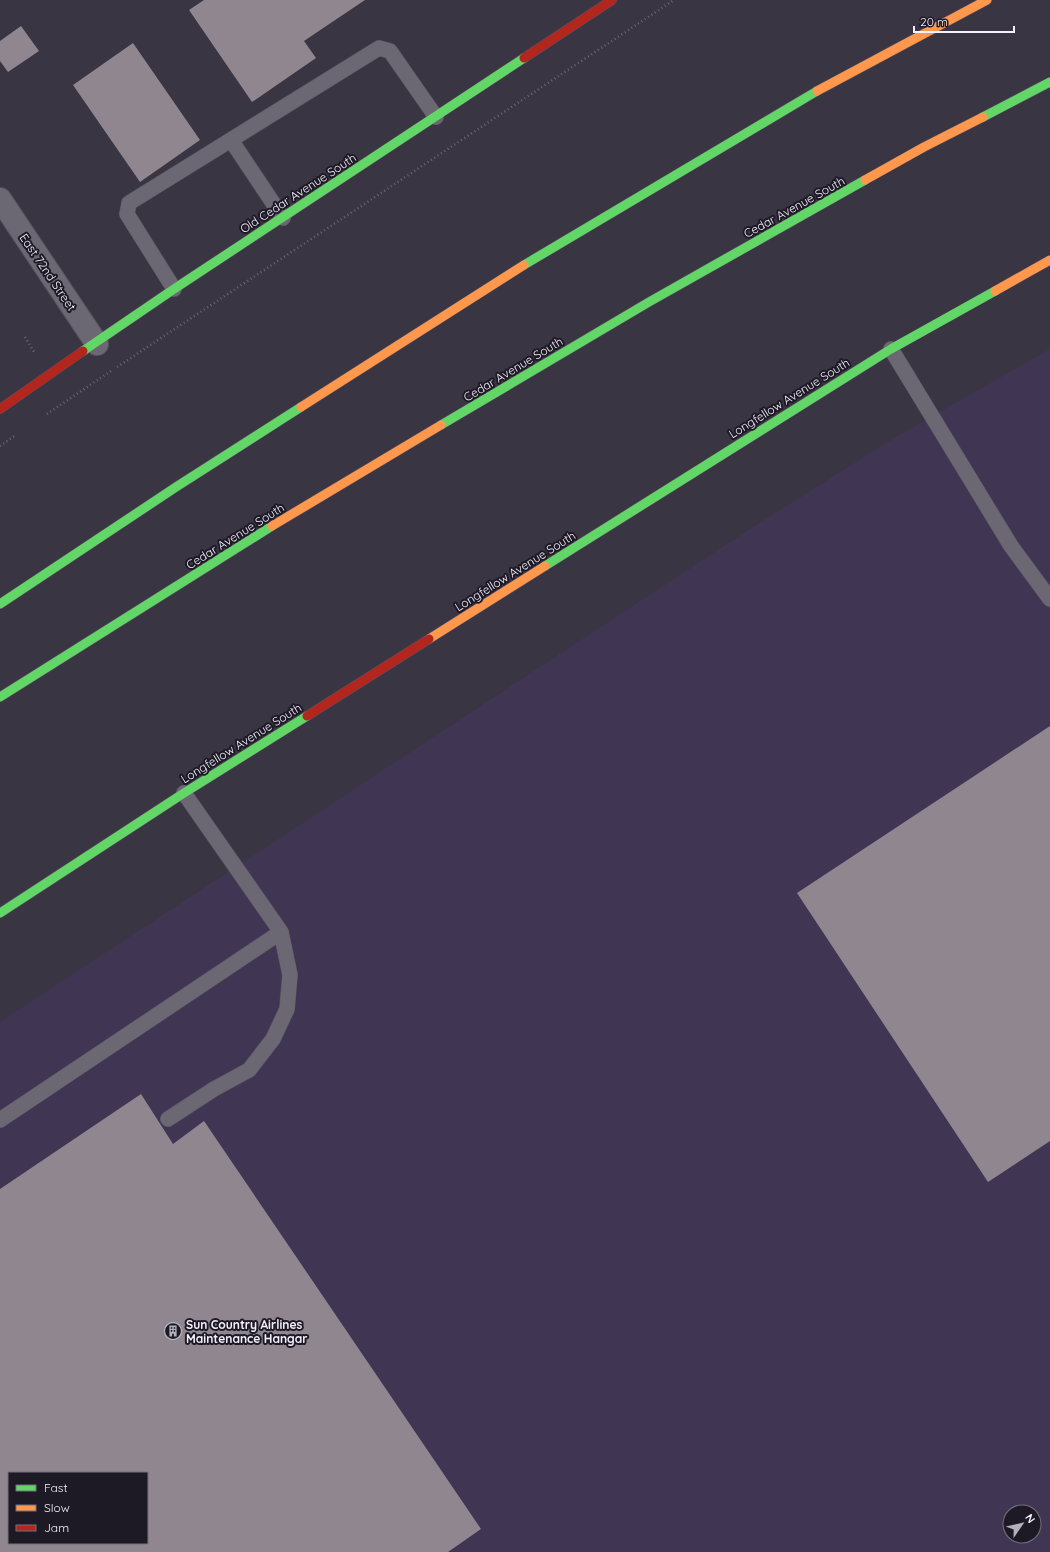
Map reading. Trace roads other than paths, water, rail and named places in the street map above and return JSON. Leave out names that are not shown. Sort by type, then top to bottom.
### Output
[{"type":"main road","name":"Old Cedar Avenue South","points":[[0,409],[97,344],[174,289],[612,0]]},
{"type":"main road","points":[[831,82],[987,0]]},
{"type":"main road","points":[[0,604],[176,487],[552,247],[831,82],[911,30]]},
{"type":"main road","name":"Cedar Avenue South","points":[[0,697],[316,499],[649,302],[924,147],[1050,82]]},
{"type":"main road","name":"Longfellow Avenue South","points":[[0,914],[184,793],[890,349],[1050,260]]},
{"type":"street","name":"East 72nd Street","points":[[0,199],[97,344]]},
{"type":"lane","points":[[174,289],[127,214],[129,203],[380,48],[390,51],[436,117]]},
{"type":"lane","points":[[231,140],[283,218]]},
{"type":"lane","points":[[890,349],[1011,546],[1050,599]]},
{"type":"lane","points":[[168,1119],[214,1089],[249,1070],[273,1039],[287,1009],[290,975],[281,932],[184,793]]},
{"type":"lane","points":[[0,1120],[281,932]]},
{"type":"place","name":"Sun Country Airlines Maintenance Hangar","points":[[173,1331]]}]
